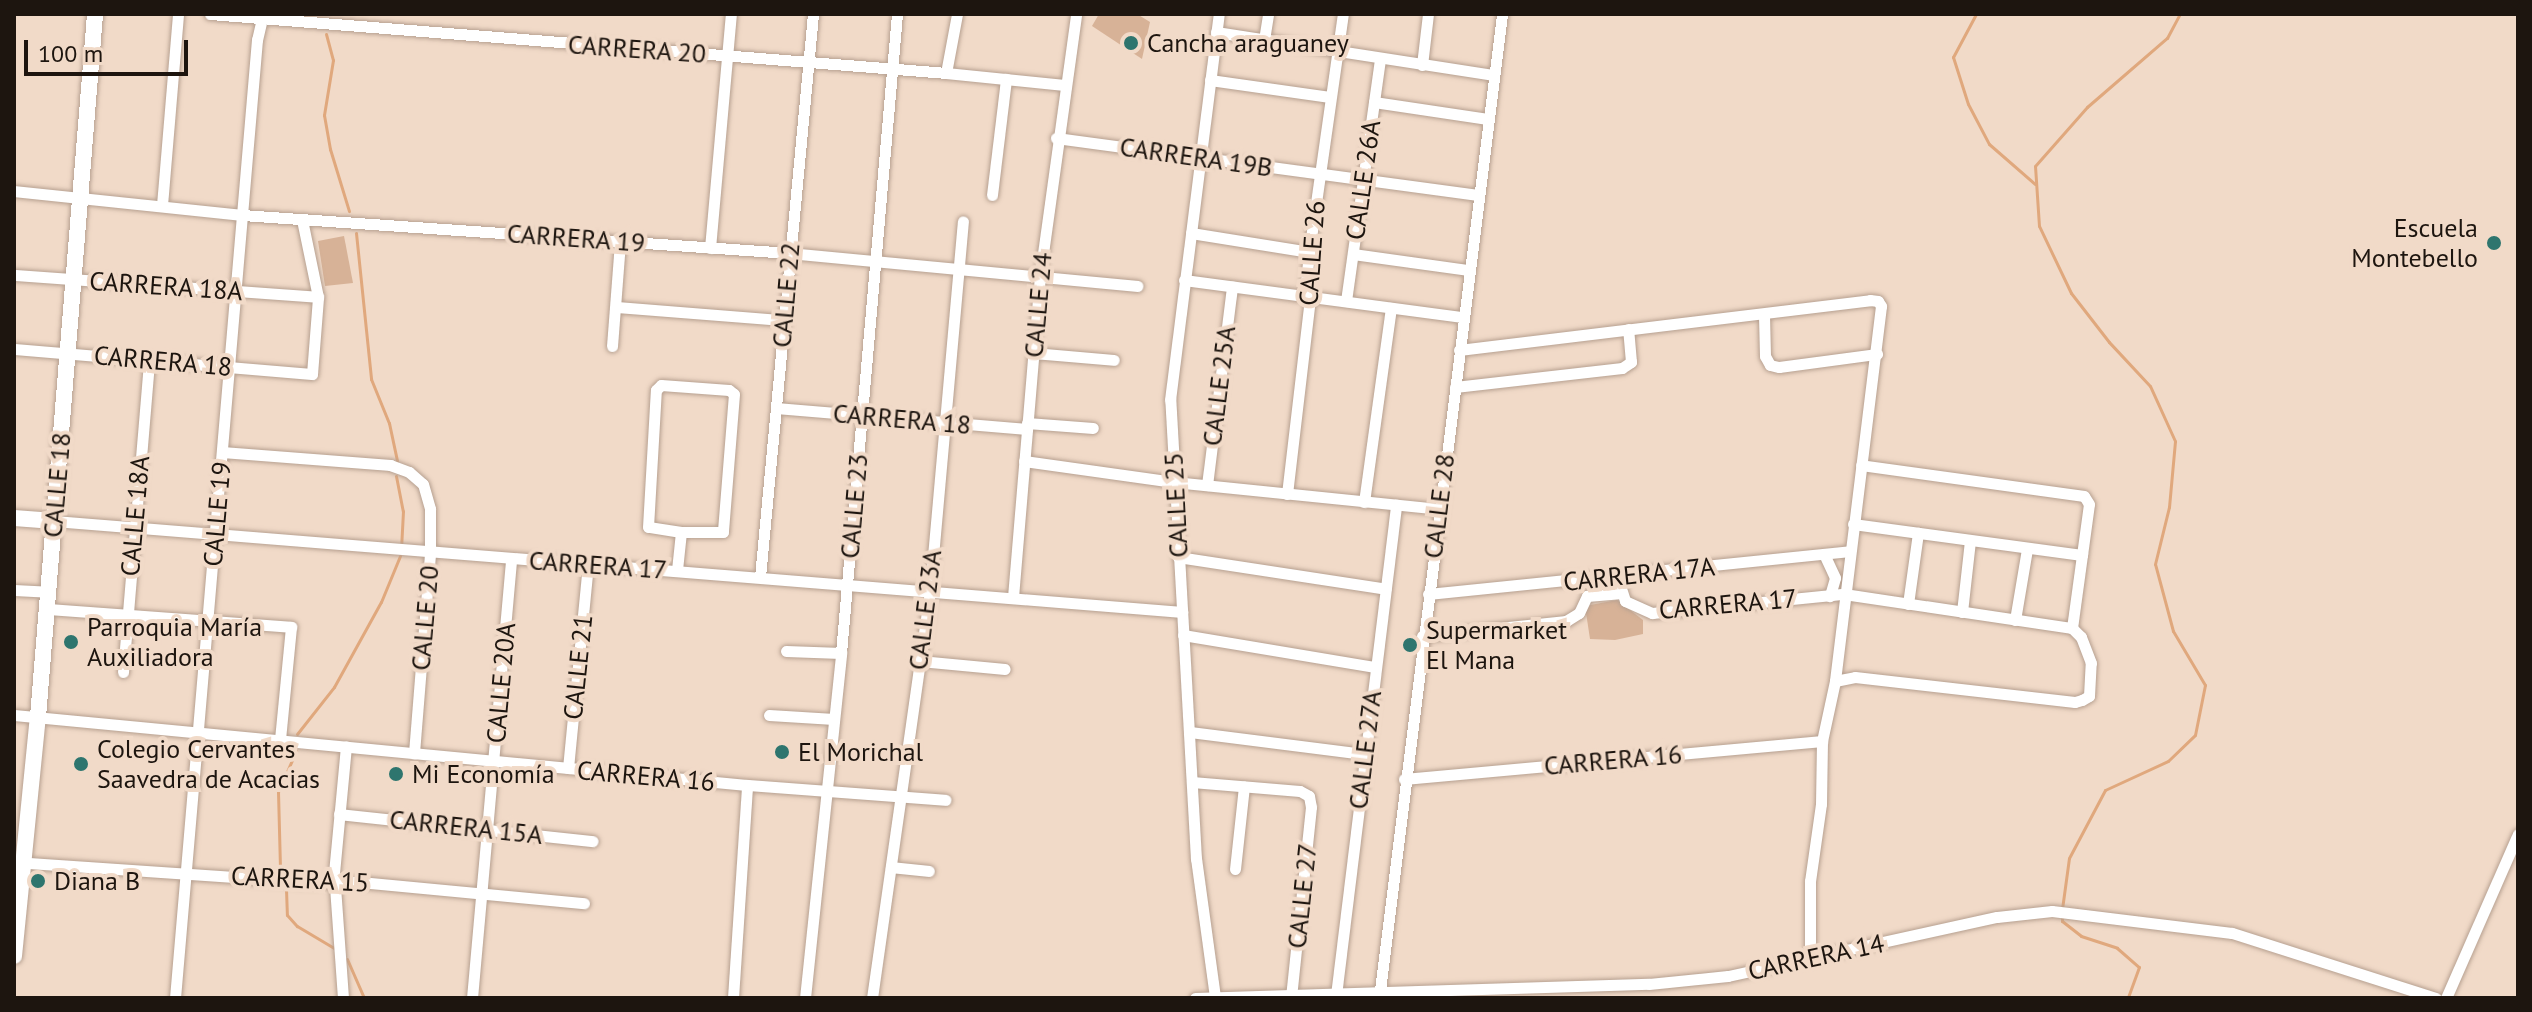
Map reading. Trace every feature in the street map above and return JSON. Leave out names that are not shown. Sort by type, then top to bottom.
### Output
[{"type":"street","name":"CALLE 18","points":[[14,956],[19,862],[38,717],[95,14]]},
{"type":"street","points":[[162,205],[178,14]]},
{"type":"street","name":"CARRERA 20","points":[[210,14],[1064,85]]},
{"type":"street","points":[[710,248],[731,14]]},
{"type":"street","name":"CALLE 22","points":[[760,577],[813,14]]},
{"type":"street","name":"CALLE 23","points":[[805,998],[841,653],[897,14]]},
{"type":"street","points":[[946,73],[957,14]]},
{"type":"street","name":"CALLE 24","points":[[1013,597],[1040,275],[1056,138],[1076,14]]},
{"type":"street","name":"CALLE 25","points":[[1215,997],[1196,859],[1170,400],[1219,14]]},
{"type":"street","points":[[1264,40],[1268,14]]},
{"type":"street","name":"CALLE 26","points":[[1287,494],[1310,298],[1305,293],[1309,252],[1343,14]]},
{"type":"street","points":[[1422,65],[1428,14]]},
{"type":"street","name":"CALLE 28","points":[[1379,996],[1502,14]]},
{"type":"street","name":"CALLE 19","points":[[175,998],[259,19]]},
{"type":"street","points":[[1216,32],[1493,75]]},
{"type":"street","name":"CALLE 26A","points":[[1346,301],[1380,59]]},
{"type":"street","points":[[992,195],[1006,79]]},
{"type":"street","points":[[1210,80],[1330,97]]},
{"type":"street","points":[[1374,102],[1488,119]]},
{"type":"street","name":"CARRERA 19B","points":[[1056,138],[1478,195]]},
{"type":"street","name":"CARRERA 19","points":[[14,191],[242,215],[789,253],[1137,286]]},
{"type":"street","points":[[302,220],[318,297]]},
{"type":"street","name":"CALLE 23A","points":[[872,998],[930,590],[963,221]]},
{"type":"street","points":[[1191,233],[1309,252]]},
{"type":"street","points":[[612,346],[620,241]]},
{"type":"street","points":[[1353,254],[1469,270]]},
{"type":"street","name":"CARRERA 18A","points":[[14,275],[318,297]]},
{"type":"street","points":[[1184,280],[1463,317]]},
{"type":"street","name":"CALLE 25A","points":[[1207,485],[1232,287]]},
{"type":"street","name":"CARRERA 18","points":[[14,349],[312,374],[318,297]]},
{"type":"street","points":[[1459,350],[1878,301],[1882,317],[1835,681],[1822,741],[1821,804],[1809,895],[1810,959]]},
{"type":"street","points":[[616,307],[783,320]]},
{"type":"street","points":[[1364,502],[1391,308]]},
{"type":"street","points":[[1764,315],[1765,356],[1770,365],[1779,367],[1877,354]]},
{"type":"street","points":[[1455,387],[1622,368],[1631,362],[1628,329]]},
{"type":"street","points":[[1033,353],[1114,360]]},
{"type":"street","name":"CALLE 18A","points":[[123,672],[149,360]]},
{"type":"street","points":[[661,385],[729,390],[735,399],[723,532],[681,532],[648,527],[656,390],[661,385]]},
{"type":"street","name":"CARRERA 18","points":[[776,408],[943,422],[1093,428]]},
{"type":"street","name":"CALLE 20","points":[[222,452],[390,465],[409,472],[423,484],[430,509],[430,554],[414,753]]},
{"type":"street","points":[[1024,461],[1174,482],[1439,509]]},
{"type":"street","points":[[1835,681],[1855,677],[2075,702],[2089,696],[2092,679],[2091,663],[2081,637],[2072,628],[2089,504],[2084,496],[1861,465]]},
{"type":"street","name":"CALLE 27A","points":[[1336,995],[1396,505]]},
{"type":"street","name":"CARRERA 17","points":[[14,518],[430,554],[677,570],[1182,612]]},
{"type":"street","points":[[1853,524],[2082,555]]},
{"type":"street","points":[[677,570],[681,532]]},
{"type":"street","points":[[1908,604],[1918,533]]},
{"type":"street","points":[[1962,612],[1970,541]]},
{"type":"street","points":[[2015,620],[2027,549]]},
{"type":"street","name":"CARRERA 17A","points":[[1428,594],[1850,551]]},
{"type":"street","points":[[1824,554],[1835,578],[1830,596]]},
{"type":"street","points":[[1178,557],[1386,589]]},
{"type":"street","name":"CALLE 20A","points":[[472,998],[511,559]]},
{"type":"street","name":"CALLE 21","points":[[568,768],[588,565]]},
{"type":"street","name":"CARRERA 17","points":[[1617,576],[1619,593],[1630,605],[1652,613],[1844,594],[2072,628]]},
{"type":"street","points":[[1565,582],[1579,592],[1582,601]]},
{"type":"street","points":[[14,590],[47,601],[128,615],[291,627],[280,740]]},
{"type":"street","name":"CARRERA 17","points":[[1422,636],[1566,621],[1579,613],[1582,601],[1591,595],[1619,593]]},
{"type":"street","points":[[1183,635],[1375,667]]},
{"type":"street","points":[[786,651],[841,653]]},
{"type":"street","points":[[920,661],[1005,669]]},
{"type":"street","name":"CARRERA 16","points":[[14,715],[747,785],[945,800]]},
{"type":"street","points":[[769,715],[834,719]]},
{"type":"street","points":[[1190,732],[1364,754]]},
{"type":"street","name":"CARRERA 16","points":[[1404,779],[1822,741]]},
{"type":"street","points":[[343,998],[334,873],[346,747]]},
{"type":"street","points":[[1192,782],[1244,786],[1235,869]]},
{"type":"street","points":[[733,998],[747,785]]},
{"type":"street","name":"CALLE 27","points":[[1244,786],[1300,791],[1309,796],[1300,996]]},
{"type":"street","name":"CARRERA 15A","points":[[339,814],[593,841]]},
{"type":"street","points":[[2446,998],[2518,834]]},
{"type":"street","name":"CARRERA 15","points":[[19,862],[481,891],[584,903]]},
{"type":"street","points":[[891,867],[929,871]]},
{"type":"street","name":"CARRERA 14","points":[[1195,998],[1456,994],[1649,984],[1728,976],[1997,917],[2052,911],[2232,933],[2436,998]]},
{"type":"shaded area","name":"Cancha araguaney","points":[[1099,14],[1137,14],[1150,22],[1142,59],[1092,26]]},
{"type":"shaded area","points":[[344,236],[353,283],[325,286],[318,241]]},
{"type":"shaded area","points":[[1617,600],[1643,620],[1643,634],[1615,640],[1590,639],[1585,606]]},
{"type":"waterway","points":[[1976,14],[1953,57],[1968,104],[1989,144],[2035,184]]},
{"type":"waterway","points":[[2062,909],[2069,858],[2105,790],[2168,761],[2195,735],[2205,685],[2173,631],[2155,564],[2169,507],[2175,441],[2150,386],[2109,342],[2071,293],[2039,226],[2035,166],[2087,107],[2167,38],[2180,14]]},
{"type":"waterway","points":[[326,34],[333,60],[324,115],[330,149],[349,211]]},
{"type":"waterway","points":[[356,233],[371,379],[389,423],[397,461]]},
{"type":"waterway","points":[[396,476],[403,511],[401,544]]},
{"type":"waterway","points":[[297,734],[334,687],[381,602],[400,556]]},
{"type":"waterway","points":[[280,868],[278,792],[296,751]]},
{"type":"waterway","points":[[286,889],[287,915],[297,926],[334,948]]},
{"type":"waterway","points":[[2062,917],[2062,921],[2081,936],[2117,948],[2139,967],[2128,998]]},
{"type":"waterway","points":[[347,959],[364,998]]},
{"type":"place","name":"Cancha araguaney","points":[[1131,43]]},
{"type":"place","name":"Escuela Montebello","points":[[2494,243]]},
{"type":"place","name":"Parroquia María Auxiliadora","points":[[71,642]]},
{"type":"place","name":"Supermarket El Mana","points":[[1410,645]]},
{"type":"place","name":"El Morichal","points":[[782,752]]},
{"type":"place","name":"Colegio Cervantes Saavedra de Acacias","points":[[81,764]]},
{"type":"place","name":"Mi Economía","points":[[396,774]]},
{"type":"place","name":"Diana B","points":[[38,881]]}]
